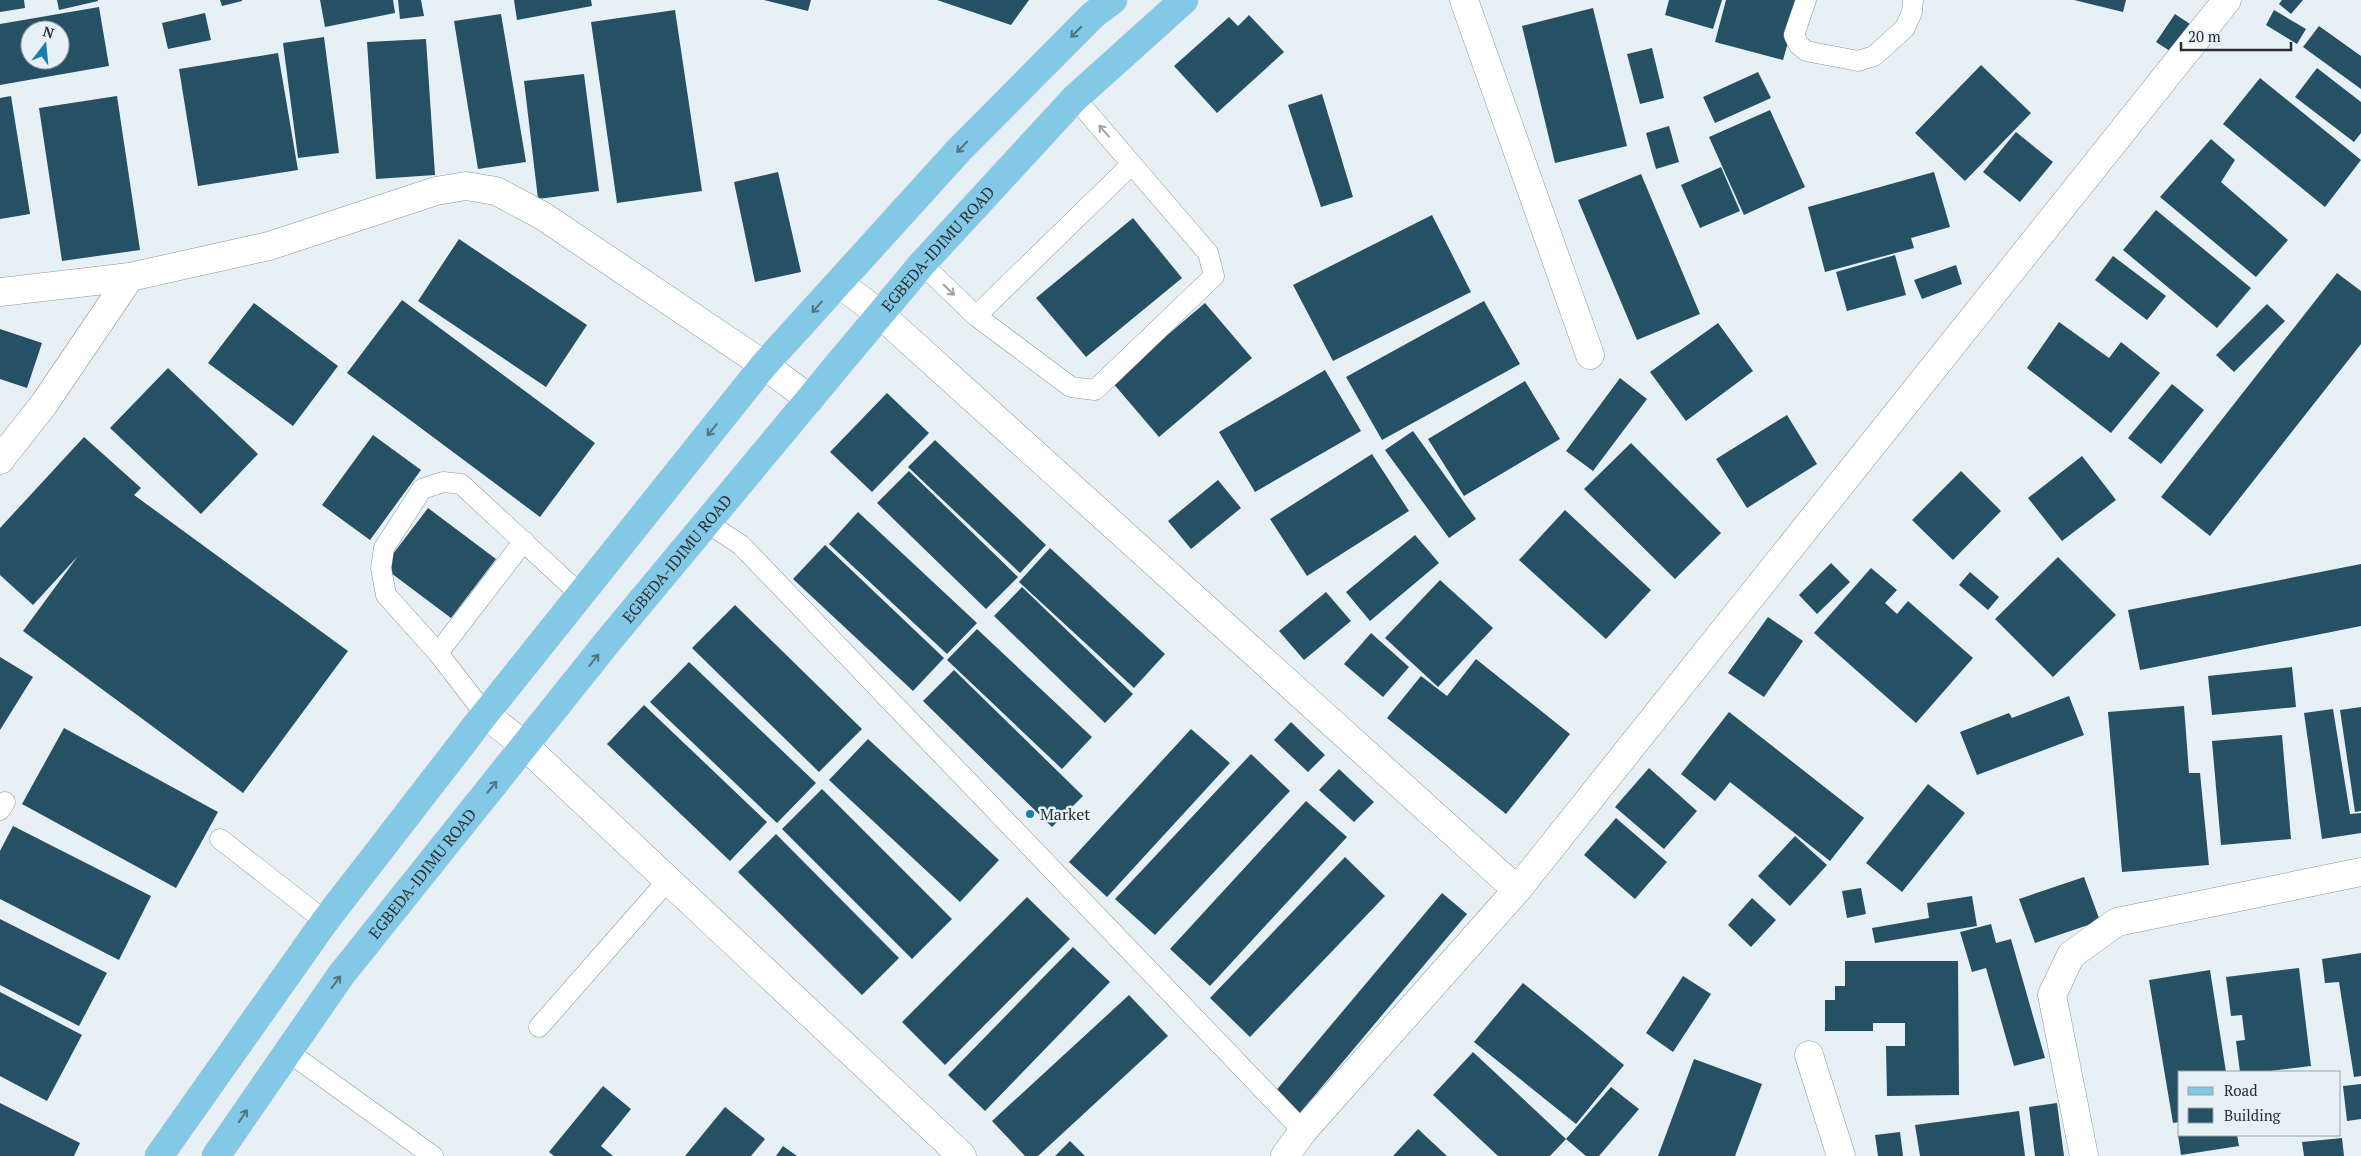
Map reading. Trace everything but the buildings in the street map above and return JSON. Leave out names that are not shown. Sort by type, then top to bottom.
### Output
[{"type":"main road","points":[[159,1156],[325,921],[485,714],[764,365],[958,150],[1093,16],[1113,0]]},
{"type":"main road","name":"EGBEDA-IDIMU ROAD","points":[[216,1156],[287,1050],[341,975],[706,522],[922,264],[1075,98],[1184,0]]},
{"type":"street","points":[[1464,0],[1590,355]]},
{"type":"street","points":[[1285,1156],[1303,1131],[1517,890],[2227,0]]},
{"type":"street","points":[[0,292],[130,277],[269,246],[436,191],[466,186],[496,191],[543,216],[764,365],[810,399]]},
{"type":"street","points":[[0,460],[44,404],[130,277]]},
{"type":"street","points":[[839,283],[881,315],[1517,890]]},
{"type":"street","points":[[485,714],[525,746],[962,1156]]},
{"type":"street","points":[[2084,1156],[2052,995],[2071,955],[2117,922],[2361,872]]},
{"type":"street","points":[[1809,1055],[1841,1156]]},
{"type":"lane","points":[[1806,0],[1794,35],[1799,45],[1806,51],[1858,61],[1874,56],[1905,28],[1912,12],[1913,0]]},
{"type":"lane","points":[[922,264],[976,316],[1071,387],[1095,390],[1214,276],[1208,253],[1075,98]]},
{"type":"lane","points":[[976,316],[1132,164]]},
{"type":"lane","points":[[485,714],[438,653],[386,595],[381,568],[384,548],[422,489],[443,482],[461,484],[580,594]]},
{"type":"lane","points":[[706,522],[742,545],[1303,1131]]},
{"type":"lane","points":[[438,653],[524,541]]},
{"type":"lane","points":[[220,839],[325,921]]},
{"type":"lane","points":[[539,1027],[668,880]]},
{"type":"lane","points":[[287,1050],[433,1156]]},
{"type":"place","name":"Market","points":[[1030,814]]}]
